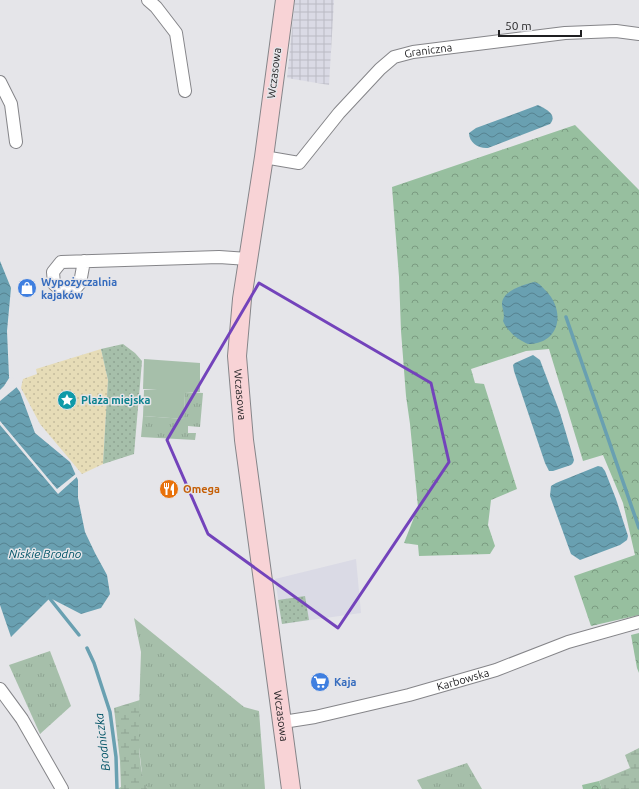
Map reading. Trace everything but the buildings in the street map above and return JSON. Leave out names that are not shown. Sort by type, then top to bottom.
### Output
[{"type":"street","points":[[148,0],[156,7],[176,33],[185,91]]},
{"type":"street","name":"Wczasowa","points":[[285,0],[264,157],[242,299],[237,356],[244,440],[291,789]]},
{"type":"street","name":"Graniczna","points":[[264,157],[299,163],[359,90],[394,57],[413,52],[565,33],[616,31],[639,34]]},
{"type":"street","points":[[0,82],[11,104],[16,142]]},
{"type":"street","points":[[84,261],[219,257],[248,259]]},
{"type":"street","name":"Karbowska","points":[[283,722],[315,717],[409,695],[496,670],[568,642],[639,622]]},
{"type":"street","points":[[0,689],[22,719],[62,789]]},
{"type":"highlighted area","points":[[259,283],[431,383],[449,462],[338,628],[208,534],[167,440]]},
{"type":"shaded area","points":[[295,0],[334,0],[329,85],[287,78]]},
{"type":"shaded area","points":[[356,559],[361,613],[282,624],[275,579]]},
{"type":"green space","points":[[575,125],[639,190],[639,615],[591,626],[574,576],[635,555],[623,503],[603,455],[583,461],[549,349],[526,351],[471,369],[475,383],[484,384],[517,489],[491,500],[488,525],[495,546],[490,554],[419,556],[418,545],[404,543],[418,507],[406,396],[392,187]]},
{"type":"green space","points":[[123,344],[135,353],[142,361],[134,454],[103,464],[108,380],[101,349]]},
{"type":"green space","points":[[144,359],[200,363],[200,392],[185,392],[184,419],[143,416],[144,390],[157,390],[143,389]]},
{"type":"green space","points":[[185,392],[203,393],[200,427],[188,426],[188,433],[196,433],[195,440],[141,437],[143,416],[184,419]]},
{"type":"green space","points":[[305,596],[309,620],[282,624],[278,600]]},
{"type":"green space","points":[[134,618],[244,707],[259,711],[265,789],[148,789],[143,782],[138,739],[141,652]]},
{"type":"green space","points":[[639,633],[639,673],[631,635]]},
{"type":"green space","points":[[50,651],[71,706],[40,734],[9,665]]},
{"type":"green space","points":[[140,700],[140,759],[144,781],[148,789],[117,789],[121,787],[120,761],[114,708]]},
{"type":"green space","points":[[639,748],[639,789],[602,789],[599,781],[630,768],[625,755]]},
{"type":"green space","points":[[467,763],[482,789],[422,789],[417,780]]},
{"type":"green space","points":[[599,781],[602,789],[583,789],[582,785]]},
{"type":"sand","name":"Plaża miejska","points":[[101,349],[108,380],[103,464],[82,474],[40,424],[21,388],[23,379],[37,374],[36,369]]},
{"type":"water","points":[[538,105],[552,115],[553,118],[550,124],[488,148],[475,145],[469,137],[469,133],[476,128]]},
{"type":"water","name":"Niskie Brodno","points":[[0,261],[11,288],[7,331],[9,377],[20,392],[35,433],[70,462],[78,480],[78,498],[85,532],[107,575],[110,594],[101,608],[81,614],[50,598],[11,637],[0,605]]},
{"type":"water","points":[[534,282],[541,285],[552,299],[558,317],[553,333],[547,339],[539,343],[528,344],[513,335],[505,325],[503,321],[504,315],[502,305],[505,296],[509,292]]},
{"type":"water","points":[[533,355],[540,360],[560,413],[574,460],[571,465],[553,471],[549,471],[545,463],[514,371],[513,365],[515,363]]},
{"type":"water","points":[[598,466],[602,467],[605,471],[628,536],[627,540],[620,545],[580,560],[571,554],[550,496],[551,486]]},
{"type":"pier","points":[[11,375],[18,386],[0,401],[0,390]]},
{"type":"pier","points":[[0,421],[57,489],[77,473],[78,476],[58,494],[0,425]]},
{"type":"waterway","points":[[566,317],[639,528]]},
{"type":"waterway","name":"Brodniczka","points":[[47,595],[79,635]]},
{"type":"waterway","name":"Brodniczka","points":[[87,648],[94,663],[110,712],[116,757],[117,789]]},
{"type":"place","name":"Wypożyczalnia kajaków","points":[[27,288]]},
{"type":"place","name":"Plaża miejska","points":[[67,400]]},
{"type":"place","name":"Omega","points":[[169,489]]},
{"type":"place","name":"Kaja","points":[[320,682]]}]
